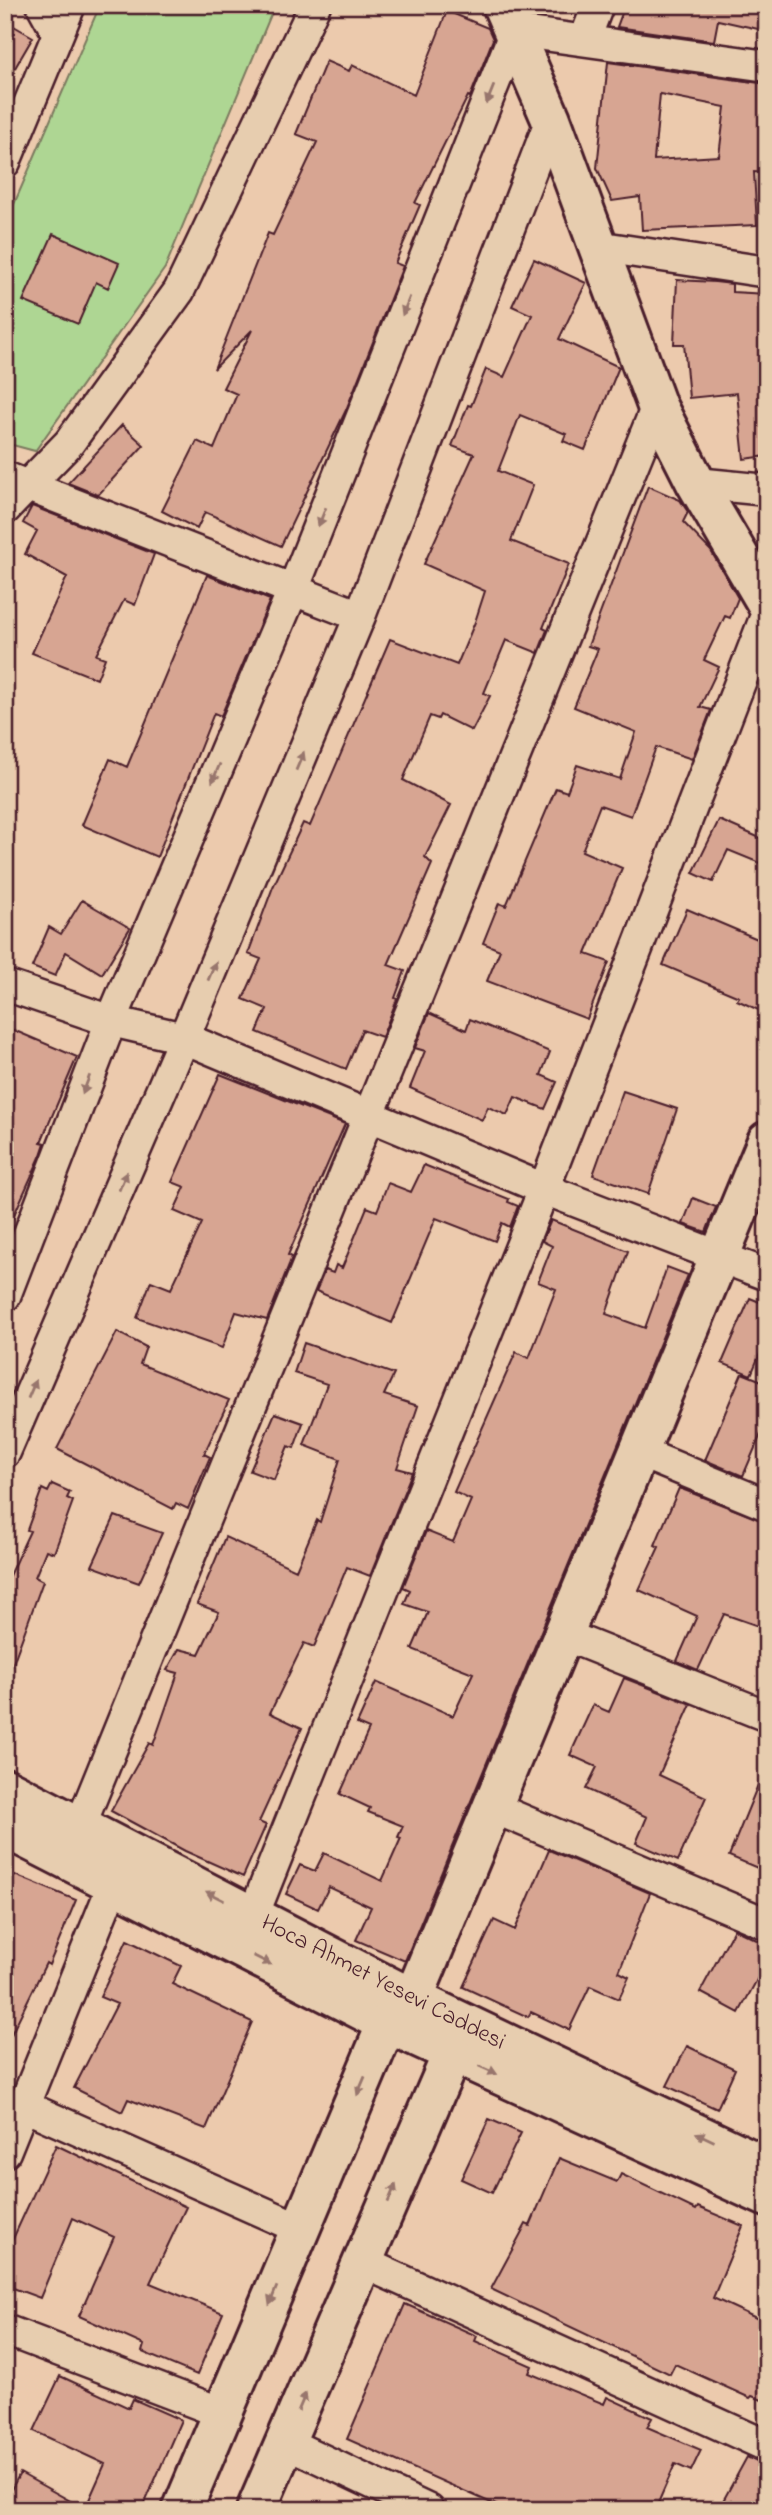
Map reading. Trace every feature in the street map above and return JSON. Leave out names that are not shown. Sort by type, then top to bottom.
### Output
[{"type":"street","points":[[42,5],[58,34]]},
{"type":"street","points":[[5,162],[11,131],[70,5]]},
{"type":"street","points":[[5,509],[17,480],[69,443],[179,291],[315,5]]},
{"type":"street","points":[[585,39],[598,5]]},
{"type":"street","points":[[509,18],[585,39],[767,66]]},
{"type":"street","points":[[509,18],[551,119],[657,405],[696,483],[767,604]]},
{"type":"street","points":[[5,1296],[111,1021],[293,590],[509,18]]},
{"type":"street","points":[[5,1452],[184,1038],[360,616],[551,119]]},
{"type":"street","points":[[596,246],[767,272]]},
{"type":"street","points":[[73,1843],[657,405]]},
{"type":"street","points":[[17,480],[360,616]]},
{"type":"street","points":[[696,483],[767,490]]},
{"type":"street","points":[[253,1916],[544,1189],[767,612]]},
{"type":"street","points":[[5,985],[111,1021],[184,1038],[544,1189],[719,1254],[767,1275]]},
{"type":"street","points":[[182,2510],[225,2414],[301,2229],[494,1808],[767,1141]]},
{"type":"street","points":[[639,1452],[767,1505]]},
{"type":"street","points":[[564,1635],[767,1716]]},
{"type":"street","name":"Hoca Ahmet Yesevi Caddesi","points":[[5,1788],[73,1843],[113,1885],[767,2167]]},
{"type":"street","points":[[494,1808],[767,1924]]},
{"type":"street","name":"Hoca Ahmet Yesevi Caddesi","points":[[5,1828],[73,1843],[253,1916],[400,2011],[452,2054],[767,2197]]},
{"type":"street","points":[[5,2152],[113,1885]]},
{"type":"street","points":[[256,2510],[452,2054]]},
{"type":"street","points":[[24,2106],[301,2229]]},
{"type":"street","points":[[362,2262],[767,2446]]},
{"type":"street","points":[[5,2330],[225,2414]]},
{"type":"street","points":[[285,2442],[429,2510]]},
{"type":"green space","points":[[100,5],[275,5],[165,268],[35,451],[5,443],[5,225]]},
{"type":"building","points":[[625,5],[767,5],[767,31],[718,20],[714,41],[617,27]]},
{"type":"building","points":[[447,11],[488,28],[493,39],[470,97],[468,96],[415,203],[420,205],[395,263],[403,266],[346,410],[281,546],[205,512],[197,529],[162,511],[197,441],[214,449],[237,394],[223,388],[252,330],[214,369],[268,233],[273,235],[317,142],[296,134],[326,61],[349,71],[352,65],[414,95]]},
{"type":"building","points":[[5,21],[33,37],[5,85]]},
{"type":"building","points":[[608,62],[767,84],[767,173],[754,172],[757,225],[642,230],[640,197],[612,201],[597,168]],"holes":[[[660,94],[725,107],[719,156],[654,160]]]},
{"type":"building","points":[[53,234],[119,263],[108,288],[96,282],[78,324],[23,301]]},
{"type":"building","points":[[534,259],[586,283],[559,339],[619,367],[585,450],[563,441],[566,434],[520,415],[498,471],[533,485],[511,541],[569,564],[543,628],[547,630],[538,653],[506,640],[484,693],[490,696],[472,731],[440,715],[438,719],[430,716],[403,780],[451,805],[425,857],[432,864],[388,965],[405,971],[382,1037],[362,1030],[346,1069],[257,1032],[267,1009],[243,999],[261,959],[248,954],[273,887],[303,823],[310,826],[390,639],[457,665],[475,622],[485,591],[424,564],[474,454],[452,446],[468,405],[471,406],[486,369],[504,377],[532,315],[512,306]]},
{"type":"building","points":[[677,280],[732,284],[732,292],[767,294],[767,456],[744,459],[737,393],[689,398],[684,344],[674,344]]},
{"type":"building","points":[[122,425],[144,445],[98,495],[68,483]]},
{"type":"building","points":[[648,486],[680,500],[688,512],[683,522],[711,551],[738,598],[730,618],[725,616],[704,660],[719,667],[700,707],[711,710],[692,759],[656,747],[631,816],[600,805],[582,851],[622,868],[586,954],[609,962],[587,1019],[487,981],[500,950],[483,943],[499,903],[506,906],[556,788],[567,792],[577,765],[620,779],[636,732],[574,707],[598,649],[588,646]]},
{"type":"building","points":[[32,506],[154,554],[135,605],[124,600],[96,655],[105,658],[97,679],[32,653],[67,577],[25,554],[37,531],[23,523]]},
{"type":"building","points":[[207,575],[270,600],[221,716],[214,713],[157,857],[82,825],[110,759],[127,767]]},
{"type":"building","points":[[719,820],[767,841],[767,866],[728,850],[713,882],[693,873]]},
{"type":"building","points":[[82,900],[130,928],[102,974],[66,952],[55,976],[32,967],[49,927],[61,934]]},
{"type":"building","points":[[687,909],[767,943],[767,1014],[737,1000],[739,997],[663,965]]},
{"type":"building","points":[[429,1013],[466,1030],[470,1019],[550,1052],[541,1075],[557,1082],[545,1109],[515,1097],[507,1115],[488,1107],[482,1120],[410,1088],[425,1051],[415,1048]]},
{"type":"building","points":[[11,1029],[77,1057],[41,1142],[45,1143],[41,1155],[5,1235],[5,1044]]},
{"type":"building","points":[[220,1074],[345,1124],[288,1255],[292,1257],[267,1320],[236,1312],[222,1348],[137,1318],[151,1281],[171,1289],[202,1223],[174,1211],[185,1187],[172,1182]]},
{"type":"building","points":[[623,1091],[677,1109],[648,1194],[593,1175]]},
{"type":"building","points":[[424,1165],[509,1199],[508,1202],[518,1206],[510,1227],[502,1223],[495,1241],[436,1218],[392,1323],[316,1291],[325,1270],[333,1273],[336,1265],[342,1268],[367,1207],[377,1211],[388,1183],[411,1192]]},
{"type":"building","points":[[693,1198],[716,1207],[706,1232],[683,1224]]},
{"type":"building","points":[[551,1220],[628,1251],[606,1314],[645,1328],[667,1267],[688,1275],[405,1961],[356,1940],[371,1907],[329,1887],[318,1909],[286,1894],[300,1865],[315,1871],[324,1853],[382,1881],[401,1838],[398,1837],[403,1826],[368,1812],[370,1808],[340,1794],[369,1729],[357,1724],[376,1682],[453,1716],[473,1673],[412,1649],[428,1612],[404,1604],[410,1590],[403,1587],[426,1531],[453,1542],[471,1500],[454,1492],[516,1352],[529,1358],[556,1289],[538,1282],[552,1246],[542,1241]]},
{"type":"building","points":[[750,1298],[767,1305],[767,1337],[751,1375],[722,1363]]},
{"type":"building","points":[[117,1332],[146,1347],[140,1364],[229,1400],[204,1454],[210,1457],[188,1509],[176,1503],[173,1509],[57,1449]]},
{"type":"building","points":[[304,1343],[394,1374],[384,1395],[418,1406],[397,1468],[412,1472],[370,1576],[347,1567],[314,1647],[304,1643],[270,1713],[302,1728],[259,1822],[266,1825],[243,1877],[185,1851],[111,1811],[149,1743],[153,1745],[178,1673],[167,1670],[179,1649],[199,1654],[219,1612],[197,1604],[225,1537],[296,1570],[317,1520],[320,1522],[340,1459],[304,1445],[327,1384],[294,1373]]},
{"type":"building","points":[[742,1373],[767,1383],[767,1420],[743,1476],[705,1460]]},
{"type":"building","points":[[275,1413],[303,1423],[294,1448],[288,1446],[274,1480],[250,1471]]},
{"type":"building","points":[[52,1484],[70,1492],[67,1498],[73,1501],[54,1553],[46,1550],[35,1577],[43,1581],[8,1677],[5,1676],[5,1584],[30,1531],[27,1530],[42,1489],[48,1492]]},
{"type":"building","points":[[679,1488],[767,1522],[767,1629],[724,1614],[698,1670],[677,1661],[697,1616],[639,1590],[659,1547],[655,1545]]},
{"type":"building","points":[[115,1516],[162,1533],[139,1583],[92,1566]]},
{"type":"building","points":[[624,1678],[691,1704],[659,1775],[706,1797],[678,1861],[636,1843],[647,1817],[586,1789],[597,1767],[570,1755],[593,1705],[609,1712]]},
{"type":"building","points":[[767,1765],[767,1872],[729,1856]]},
{"type":"building","points":[[549,1850],[650,1893],[619,1972],[629,1977],[619,1999],[590,1986],[569,2030],[531,2012],[528,2017],[463,1987],[494,1920],[515,1930]]},
{"type":"building","points":[[5,1871],[76,1900],[49,1965],[46,1963],[5,2047]]},
{"type":"building","points":[[734,1929],[767,1945],[767,1961],[739,2013],[700,1992]]},
{"type":"building","points":[[127,1940],[181,1966],[172,1984],[252,2022],[206,2129],[128,2099],[122,2112],[74,2088],[117,2004],[100,1997]]},
{"type":"building","points":[[687,2046],[735,2069],[717,2109],[667,2086]]},
{"type":"building","points":[[489,2119],[521,2133],[492,2193],[461,2179]]},
{"type":"building","points":[[56,2145],[186,2207],[150,2283],[223,2313],[197,2375],[142,2352],[144,2345],[79,2316],[114,2237],[73,2218],[40,2298],[5,2285],[5,2256]]},
{"type":"building","points":[[559,2158],[617,2182],[621,2174],[696,2210],[698,2207],[743,2226],[713,2298],[767,2323],[767,2402],[752,2396],[750,2398],[675,2364],[670,2374],[491,2289],[526,2224],[530,2226]]},
{"type":"building","points":[[405,2304],[477,2336],[475,2341],[532,2366],[529,2373],[604,2404],[607,2397],[652,2418],[647,2427],[701,2450],[691,2471],[675,2464],[655,2510],[507,2510],[347,2439]]},
{"type":"building","points":[[60,2376],[129,2408],[133,2399],[181,2420],[142,2510],[5,2510],[5,2501],[20,2473],[85,2509],[105,2464],[34,2431]]},
{"type":"building","points":[[747,2457],[767,2467],[767,2510],[718,2510]]}]
